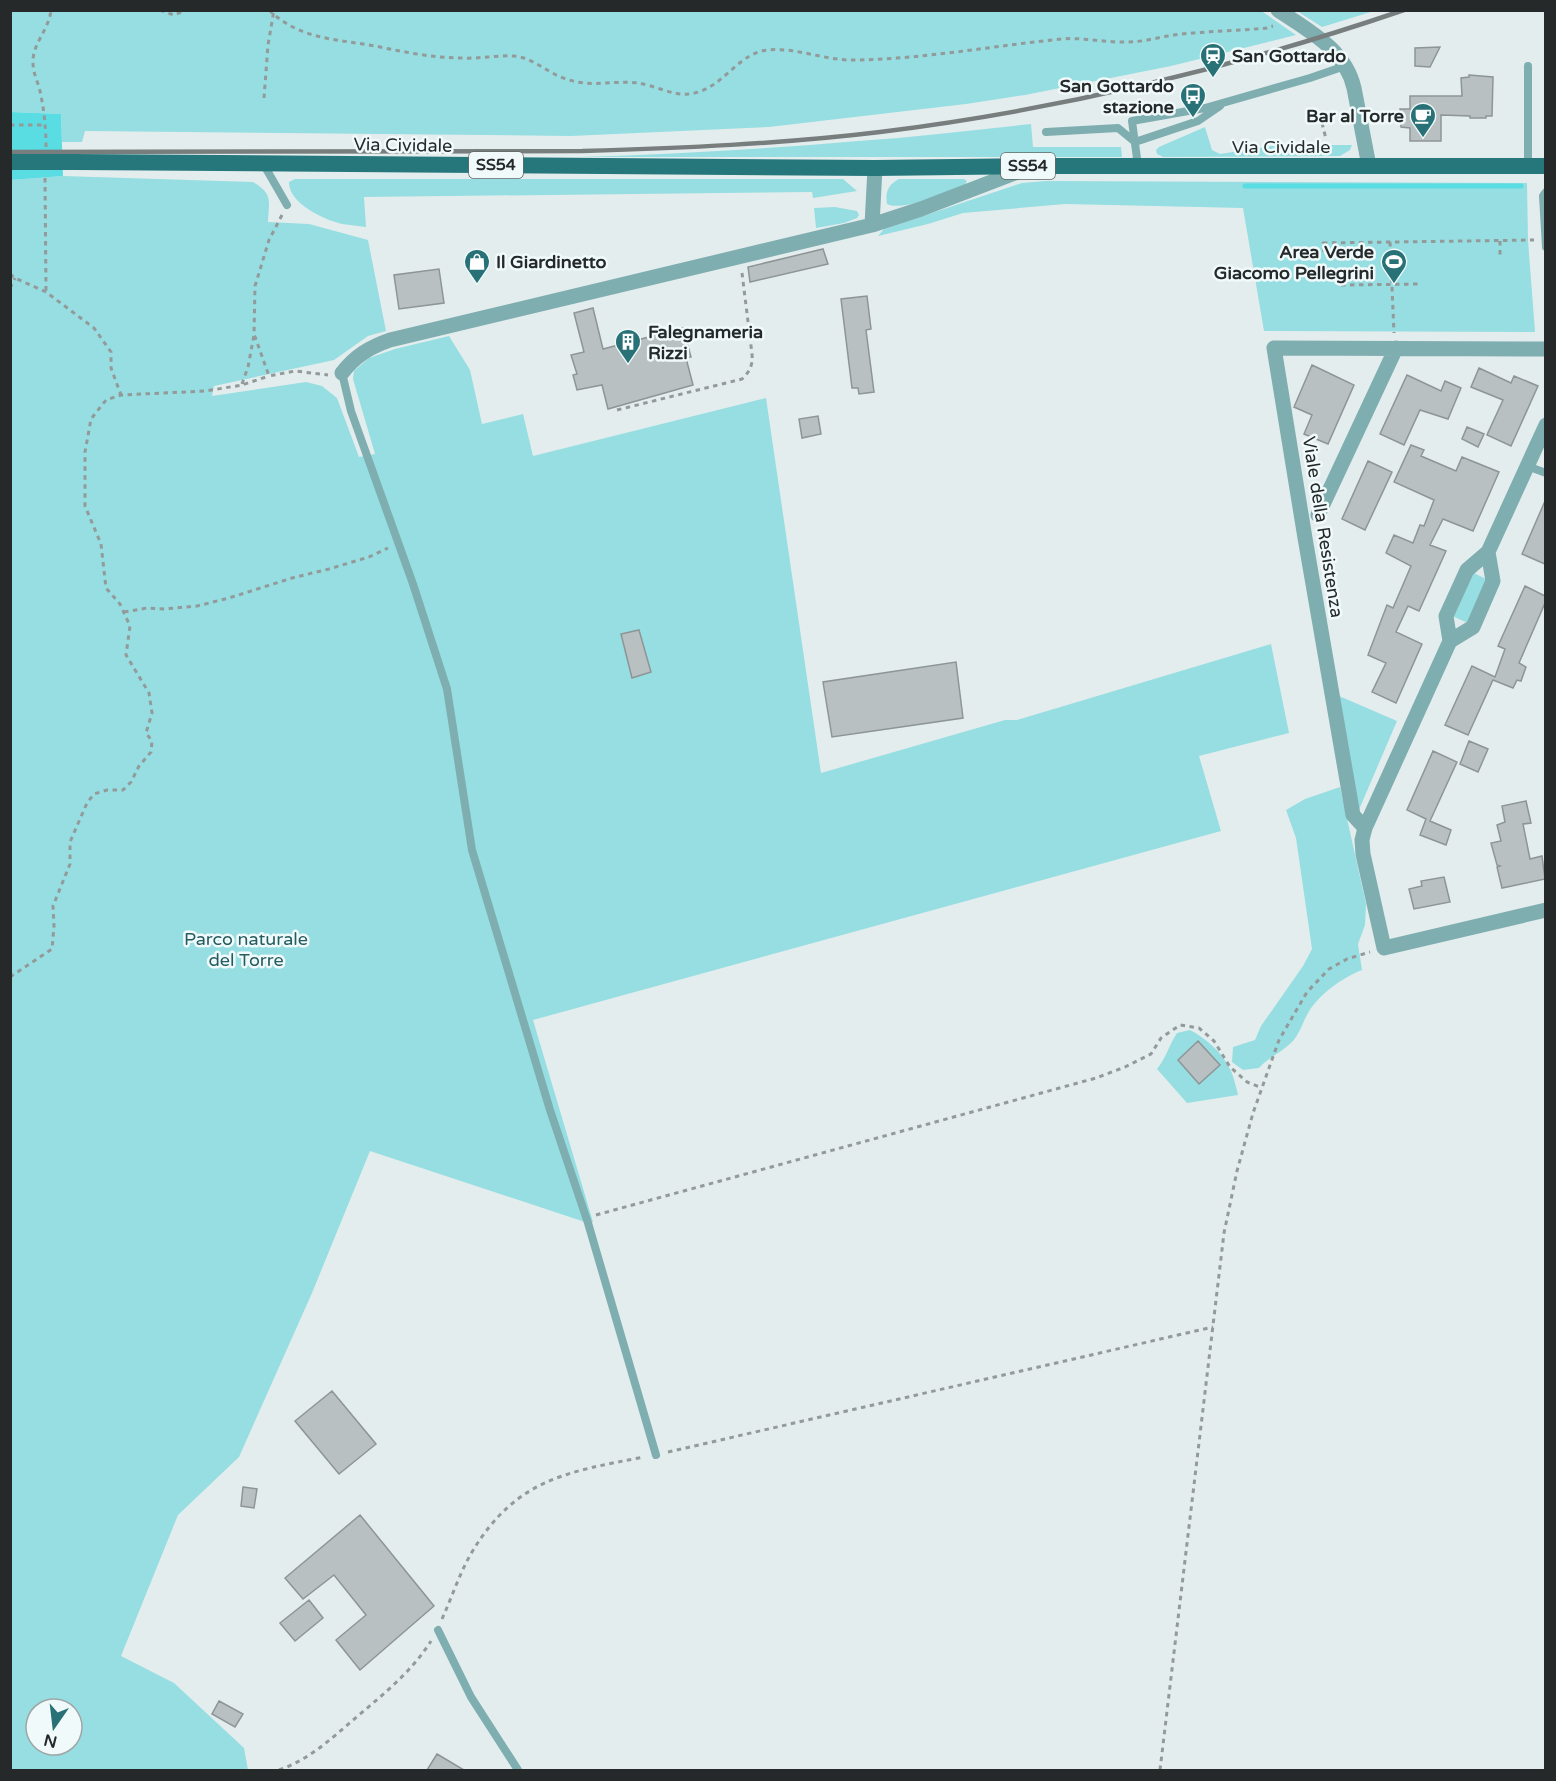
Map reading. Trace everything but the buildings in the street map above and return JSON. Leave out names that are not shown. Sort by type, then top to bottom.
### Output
[{"type":"main road","name":"Via Cividale","points":[[10,162],[875,168],[1545,166]]},
{"type":"street","points":[[1278,10],[1334,50],[1345,66],[1352,79],[1369,166]]},
{"type":"street","name":"Via Cividale","points":[[342,373],[360,354],[390,340],[740,256],[872,228],[1034,166]]},
{"type":"street","points":[[872,228],[875,168]]},
{"type":"street","name":"Viale della Resistenza","points":[[1365,828],[1353,815],[1274,348],[1545,349]]},
{"type":"street","name":"Viale della Resistenza","points":[[1318,515],[1396,348]]},
{"type":"street","points":[[1545,425],[1488,552],[1467,570],[1446,616],[1450,641],[1365,828],[1362,847],[1384,948],[1545,910]]},
{"type":"street","points":[[1450,641],[1473,627],[1493,581],[1488,552]]},
{"type":"lane","points":[[1138,166],[1132,121],[1223,103],[1345,66]]},
{"type":"lane","points":[[1528,66],[1528,167]]},
{"type":"lane","points":[[1135,141],[1198,121],[1223,103]]},
{"type":"lane","points":[[1046,132],[1119,128],[1135,141]]},
{"type":"lane","points":[[263,163],[286,205]]},
{"type":"lane","points":[[1545,192],[1543,196],[1545,247]]},
{"type":"lane","points":[[342,373],[351,411],[447,689],[472,850],[550,1110],[586,1217],[656,1455]]},
{"type":"lane","points":[[1527,466],[1545,474]]},
{"type":"lane","points":[[438,1630],[471,1697],[518,1770]]},
{"type":"path","points":[[46,148],[46,125],[33,62],[35,50],[50,22],[51,10]]},
{"type":"path","points":[[160,10],[174,15],[186,10]]},
{"type":"path","points":[[269,10],[297,30],[340,42],[372,45],[434,57],[514,56],[532,60],[562,78],[577,82],[636,83],[687,95],[709,88],[752,54],[764,50],[779,49],[824,58],[852,60],[917,56],[1065,39],[1128,42],[1177,35],[1268,28],[1292,20]]},
{"type":"path","points":[[264,98],[268,45],[274,13]]},
{"type":"path","points":[[1322,123],[1326,139]]},
{"type":"path","points":[[10,125],[46,125]]},
{"type":"path","points":[[45,172],[46,292]]},
{"type":"path","points":[[242,385],[254,334],[255,286],[269,240],[286,205]]},
{"type":"path","points":[[1324,252],[1323,243],[1545,240]]},
{"type":"path","points":[[1500,241],[1500,258]]},
{"type":"path","points":[[1390,242],[1393,332],[1396,348]]},
{"type":"path","points":[[617,410],[742,379],[748,373],[751,368],[752,354],[740,256]]},
{"type":"path","points":[[10,274],[46,292],[94,327],[111,352],[111,368],[121,395]]},
{"type":"path","points":[[10,288],[15,278]]},
{"type":"path","points":[[1341,285],[1421,284]]},
{"type":"path","points":[[254,334],[269,375]]},
{"type":"path","points":[[10,977],[52,949],[53,906],[70,864],[70,842],[87,803],[94,794],[107,790],[123,790],[151,752],[152,741],[146,733],[152,713],[149,693],[126,655],[130,626],[120,604],[106,588],[101,544],[85,506],[85,452],[91,419],[106,400],[121,395],[206,391],[242,385],[269,375],[295,371],[328,375],[342,373]]},
{"type":"path","points":[[124,612],[147,608],[197,606],[369,557],[398,544]]},
{"type":"path","points":[[1160,1770],[1224,1233],[1237,1171],[1279,1040],[1307,992],[1329,969],[1360,954]]},
{"type":"path","points":[[586,1217],[1096,1077],[1125,1067],[1151,1054],[1161,1038],[1180,1025],[1199,1028],[1214,1041],[1230,1067],[1246,1082],[1263,1088]]},
{"type":"path","points":[[279,1770],[296,1764],[321,1748],[419,1660],[438,1630],[471,1553],[495,1519],[520,1496],[553,1478],[595,1466],[656,1455],[1213,1327]]},
{"type":"green space","points":[[1260,10],[1296,35],[1171,66],[1025,95],[769,127],[571,136],[85,131],[82,142],[62,142],[61,114],[11,112],[11,11]]},
{"type":"green space","points":[[1297,11],[1374,11],[1322,27]]},
{"type":"green space","points":[[1031,124],[1033,147],[1121,147],[1122,157],[580,157],[685,153],[901,138]]},
{"type":"green space","points":[[1205,127],[1212,150],[1220,154],[1279,145],[1352,145],[1350,150],[1340,156],[1163,157],[1157,154],[1156,150],[1159,147]]},
{"type":"green space","name":"Parco naturale del Torre","points":[[63,176],[253,182],[267,194],[268,222],[309,224],[368,240],[386,331],[368,336],[334,360],[214,386],[212,396],[306,382],[322,386],[337,398],[359,457],[375,454],[353,379],[354,371],[369,358],[449,336],[470,370],[482,424],[523,414],[533,456],[766,398],[821,773],[1005,720],[1017,720],[1271,644],[1289,733],[1199,756],[1221,831],[533,1020],[593,1222],[588,1223],[370,1151],[312,1293],[239,1457],[178,1515],[121,1656],[174,1683],[244,1748],[248,1770],[11,1770],[11,180]]},
{"type":"green space","points":[[295,179],[843,179],[857,191],[813,198],[812,192],[364,197],[366,227],[335,222],[308,209],[294,197],[290,190],[289,182]]},
{"type":"green space","points":[[899,179],[964,179],[967,181],[965,185],[926,200],[894,206],[887,204],[888,189]]},
{"type":"green space","name":"Area Verde Giacomo Pellegrini","points":[[1046,181],[1527,183],[1528,240],[1535,332],[1264,331],[1243,208],[1065,204],[963,213],[878,236],[884,229],[1022,183]]},
{"type":"green space","points":[[835,207],[857,211],[859,215],[844,223],[816,228],[814,208]]},
{"type":"green space","points":[[1472,572],[1488,580],[1468,623],[1452,616]]},
{"type":"green space","points":[[1339,696],[1397,721],[1358,812]]},
{"type":"green space","points":[[1340,787],[1366,904],[1365,925],[1358,944],[1362,970],[1339,982],[1318,999],[1297,1036],[1288,1046],[1259,1068],[1243,1070],[1232,1062],[1233,1047],[1255,1040],[1261,1026],[1303,966],[1312,949],[1296,838],[1286,810],[1305,799]]},
{"type":"green space","points":[[1190,1030],[1208,1042],[1224,1058],[1232,1074],[1238,1095],[1187,1103],[1157,1069],[1177,1033]]},
{"type":"shaded area","points":[[11,112],[61,114],[63,176],[11,180]]},
{"type":"waterway","points":[[1245,186],[1521,186]]},
{"type":"railway","points":[[10,152],[582,151],[806,140],[947,123],[1079,99],[1210,68],[1404,10]]},
{"type":"place","name":"San Gottardo","points":[[1213,79]]},
{"type":"place","name":"San Gottardo stazione","points":[[1193,119]]},
{"type":"place","name":"Bar al Torre","points":[[1423,139]]},
{"type":"place","name":"Il Giardinetto","points":[[477,285]]},
{"type":"place","name":"Area Verde Giacomo Pellegrini","points":[[1394,285]]},
{"type":"place","name":"Falegnameria Rizzi","points":[[628,365]]}]
